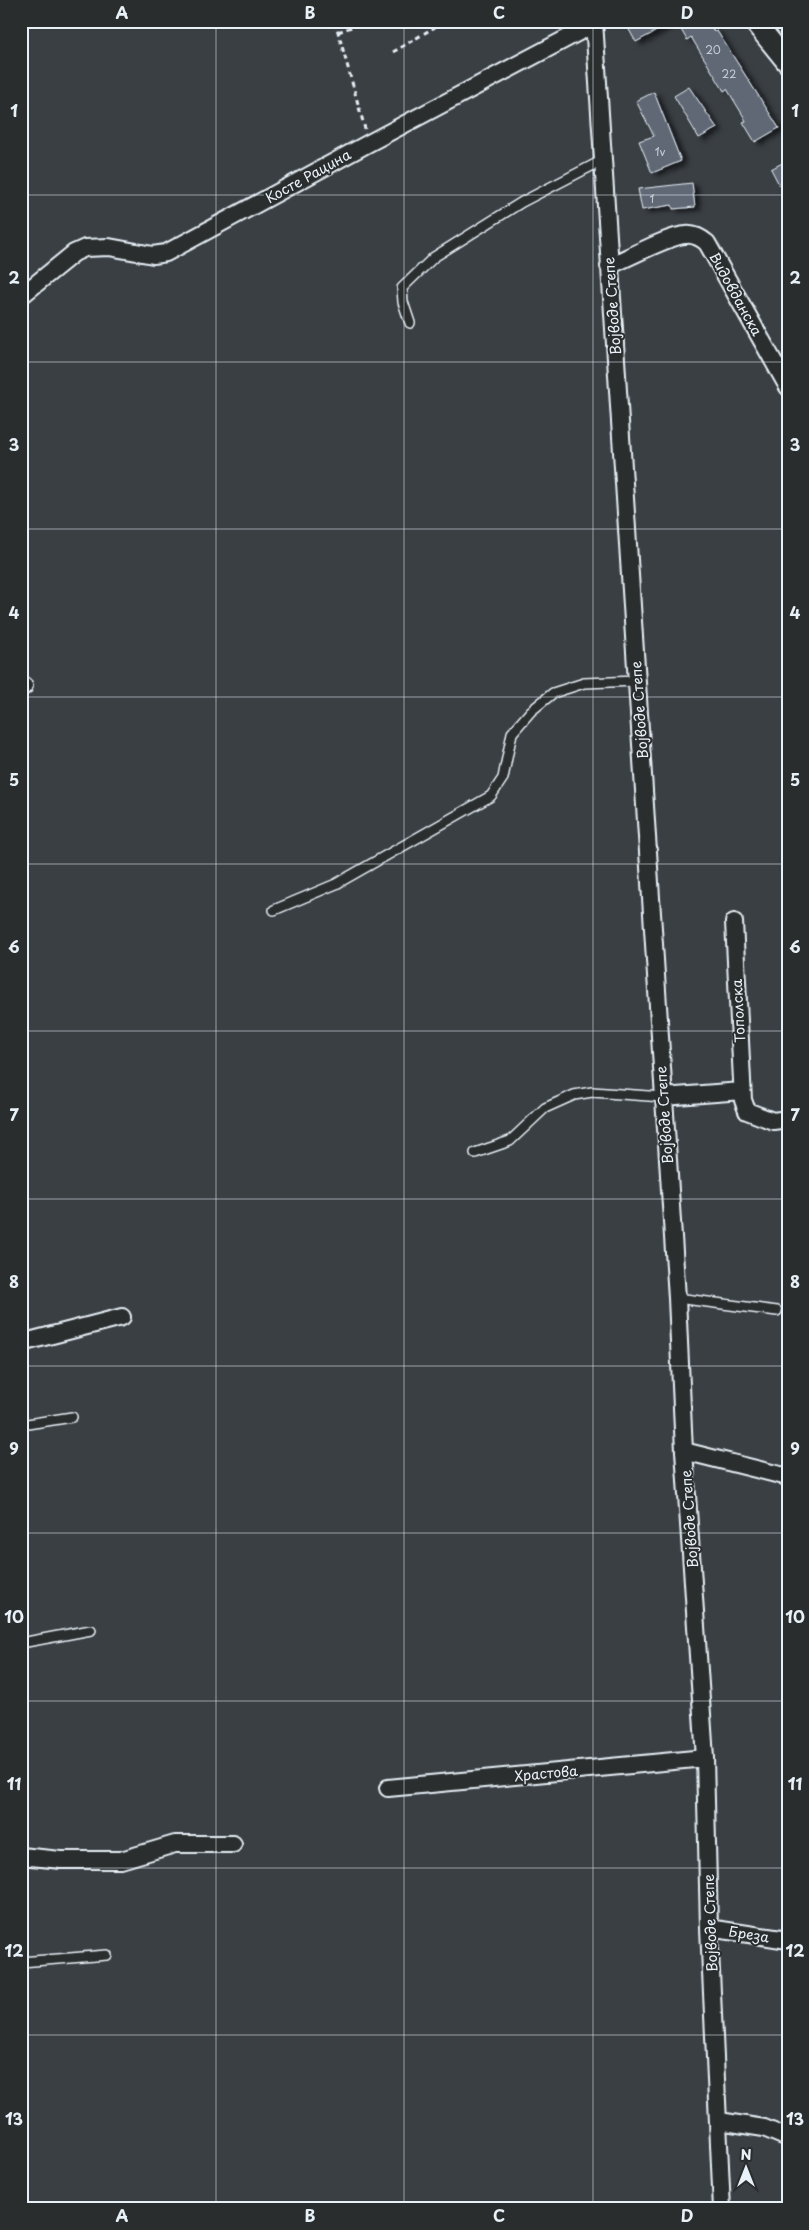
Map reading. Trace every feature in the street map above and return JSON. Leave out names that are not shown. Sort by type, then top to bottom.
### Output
[{"type":"street","points":[[754,21],[788,63]]},
{"type":"street","name":"Косте Рацина","points":[[21,296],[74,253],[85,248],[109,247],[153,255],[166,253],[594,23]]},
{"type":"street","name":"Војводе Степе","points":[[594,23],[705,1758],[709,1928],[722,2209]]},
{"type":"street","name":"Видовданска","points":[[609,266],[674,237],[686,235],[699,237],[707,243],[788,387]]},
{"type":"street","name":"Тополска","points":[[734,922],[743,1095]]},
{"type":"street","points":[[663,1097],[743,1095],[747,1111],[773,1121],[788,1119]]},
{"type":"street","points":[[21,1343],[122,1317]]},
{"type":"street","points":[[684,1451],[788,1477]]},
{"type":"street","name":"Храстова","points":[[388,1788],[705,1758]]},
{"type":"street","points":[[21,1856],[61,1860],[121,1860],[175,1844],[233,1844]]},
{"type":"street","name":"Бреза","points":[[709,1928],[788,1940]]},
{"type":"street","points":[[719,2121],[764,2128],[788,2138]]},
{"type":"lane","points":[[410,324],[403,302],[402,288],[434,257],[522,202],[603,160]]},
{"type":"lane","points":[[274,910],[336,884],[491,796],[503,778],[512,733],[531,711],[553,693],[584,683],[637,681]]},
{"type":"lane","points":[[475,1153],[510,1141],[546,1108],[574,1095],[592,1092],[663,1097]]},
{"type":"lane","points":[[677,1298],[777,1311]]},
{"type":"lane","points":[[21,1425],[72,1417]]},
{"type":"lane","points":[[21,1643],[91,1630]]},
{"type":"lane","points":[[21,1962],[107,1955]]},
{"type":"path","points":[[336,21],[369,143]]},
{"type":"path","points":[[338,32],[368,21]]},
{"type":"path","points":[[393,52],[445,21]]},
{"type":"building","points":[[624,21],[675,21],[636,42]]},
{"type":"building","points":[[676,21],[708,21],[714,32],[717,31],[779,128],[755,142],[743,122],[746,121],[744,117],[727,89],[724,91],[691,37],[687,40]]},
{"type":"building","points":[[689,87],[717,128],[699,138],[674,96]]},
{"type":"building","points":[[654,92],[681,161],[652,173],[639,141],[654,136],[636,101]]},
{"type":"building","points":[[788,160],[788,202],[771,169]]},
{"type":"building","points":[[692,183],[695,207],[673,209],[672,205],[642,210],[638,189]]}]
